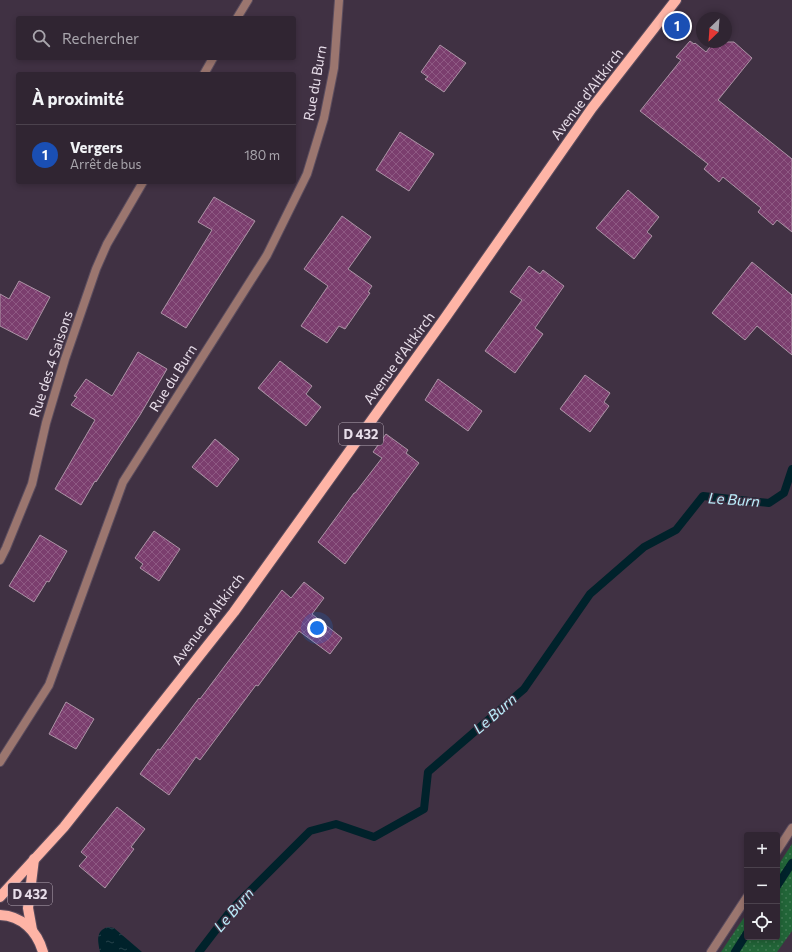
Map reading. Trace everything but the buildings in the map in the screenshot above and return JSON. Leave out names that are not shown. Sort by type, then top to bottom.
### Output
[{"type":"main road","name":"Avenue d'Altkirch","points":[[0,897],[64,827],[234,612],[445,318],[592,108],[676,0]]},
{"type":"main road","name":"D 432","points":[[32,930],[28,908],[34,859]]},
{"type":"main road","points":[[0,915],[7,915],[21,921],[32,930],[40,942],[43,952]]},
{"type":"street","points":[[238,16],[248,0]]},
{"type":"street","name":"Rue du Burn","points":[[0,762],[49,685],[122,482],[267,255],[307,174],[324,118],[334,68],[339,0]]},
{"type":"street","points":[[205,72],[212,60]]},
{"type":"street","name":"Rue des 4 Saisons","points":[[0,560],[32,484],[46,423],[65,359],[96,269],[108,244],[142,184]]},
{"type":"street","points":[[780,846],[792,828]]},
{"type":"street","points":[[712,952],[744,902]]},
{"type":"green space","points":[[792,844],[792,931],[777,952],[721,952],[744,918],[744,940],[780,940],[780,862]]},
{"type":"water","points":[[108,927],[114,928],[142,952],[100,952],[98,937],[101,931]]},
{"type":"waterway","name":"Le Burn","points":[[199,952],[232,909],[310,831],[336,824],[374,837],[424,809],[428,772],[524,689],[590,594],[644,547],[676,530],[703,496],[769,503],[784,493],[792,469]]},
{"type":"waterway","points":[[780,881],[792,863]]},
{"type":"waterway","points":[[735,952],[744,938]]},
{"type":"place","name":"Vergers","points":[[677,26]]}]
